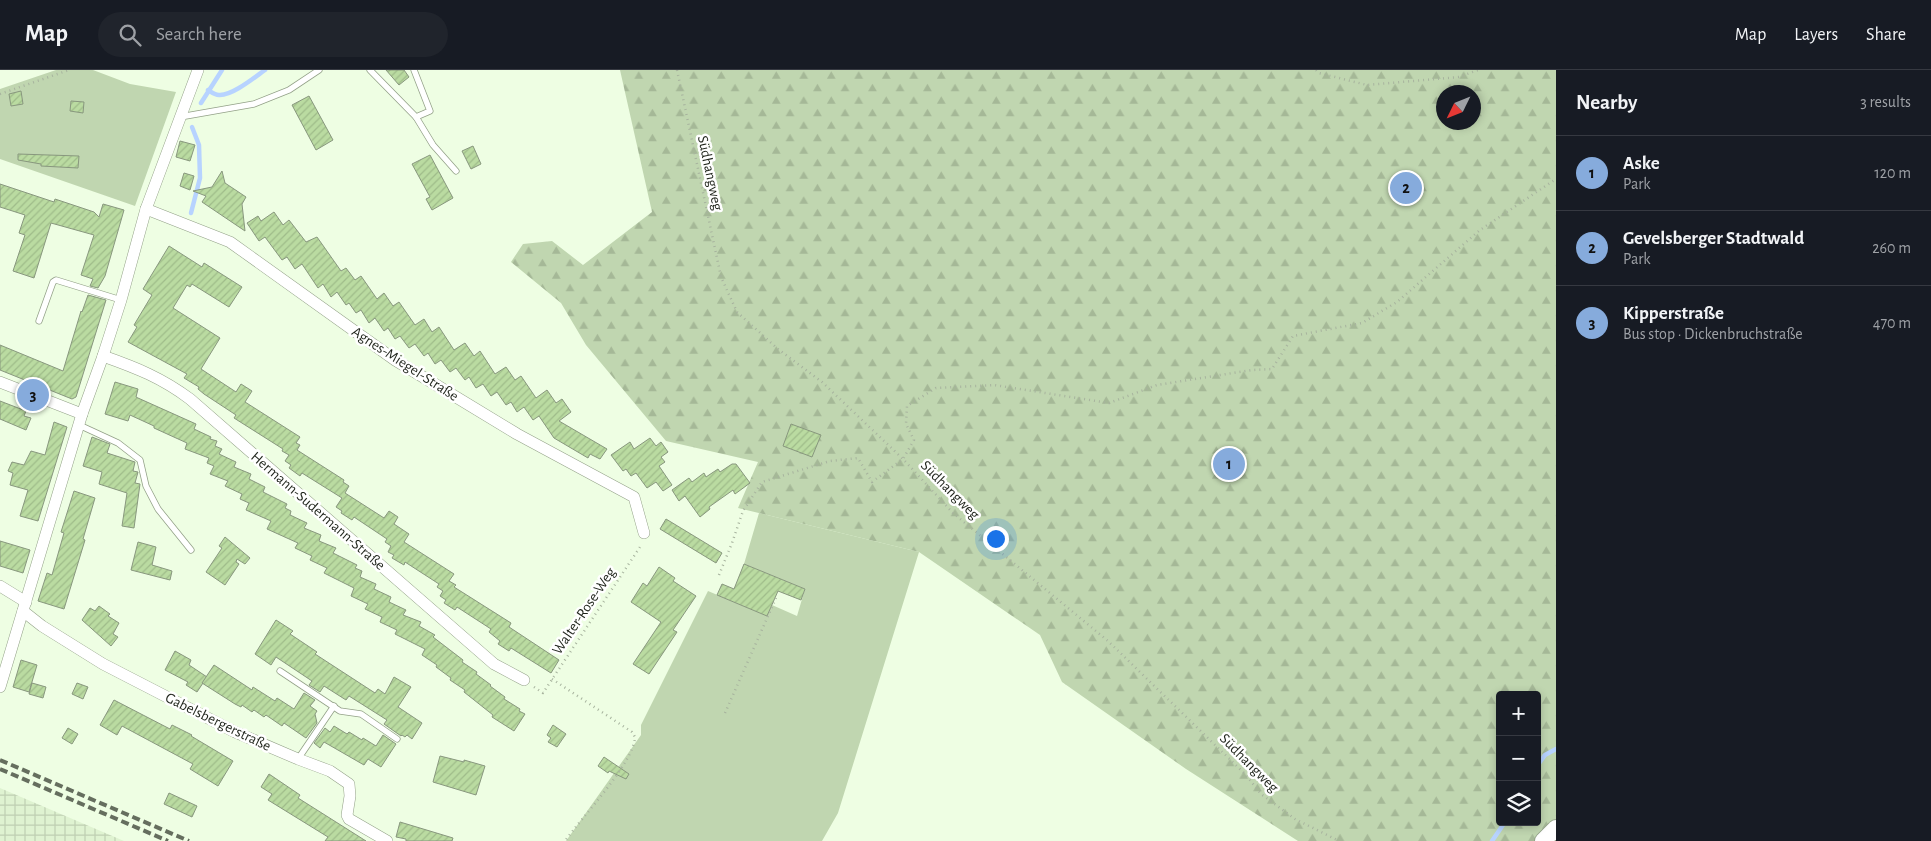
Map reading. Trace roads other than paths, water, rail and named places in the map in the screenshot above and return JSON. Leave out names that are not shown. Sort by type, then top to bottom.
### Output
[{"type":"street","points":[[0,687],[80,419],[104,356],[146,209],[198,70]]},
{"type":"street","name":"Agnes-Miegel-Straße","points":[[146,209],[230,242],[394,360],[517,434],[634,498],[643,538]]},
{"type":"street","name":"Hermann-Sudermann-Straße","points":[[104,356],[137,368],[168,383],[190,399],[494,664],[524,680]]},
{"type":"street","points":[[0,382],[80,419]]},
{"type":"street","name":"Gabelsbergerstraße","points":[[0,586],[42,626],[103,664],[235,732],[330,771],[349,784],[350,796],[347,814],[350,819],[387,841]]},
{"type":"street","points":[[1542,841],[1556,828]]},
{"type":"lane","points":[[180,117],[254,104],[289,90],[319,70]]},
{"type":"lane","points":[[370,70],[416,117],[432,145],[456,171]]},
{"type":"lane","points":[[414,70],[430,111],[416,117]]},
{"type":"lane","points":[[39,321],[53,282],[56,280],[121,300]]},
{"type":"lane","points":[[80,419],[118,443],[140,460],[146,486],[158,509],[190,550]]},
{"type":"lane","points":[[280,671],[340,711],[360,714],[398,740]]},
{"type":"lane","points":[[298,759],[334,706]]},
{"type":"waterway","points":[[201,103],[222,70]]},
{"type":"waterway","points":[[208,90],[218,95],[230,92],[243,86],[265,70]]},
{"type":"waterway","points":[[191,213],[200,178],[199,145],[192,127]]},
{"type":"waterway","points":[[1541,760],[1545,755],[1556,749]]},
{"type":"waterway","points":[[1492,841],[1502,826]]},
{"type":"railway","points":[[0,760],[189,841]]},
{"type":"railway","points":[[0,769],[168,841]]},
{"type":"place","name":"Gevelsberger Stadtwald","points":[[1406,188]]},
{"type":"place","name":"Kipperstraße","points":[[33,395]]},
{"type":"place","name":"Aske","points":[[1229,464]]}]
